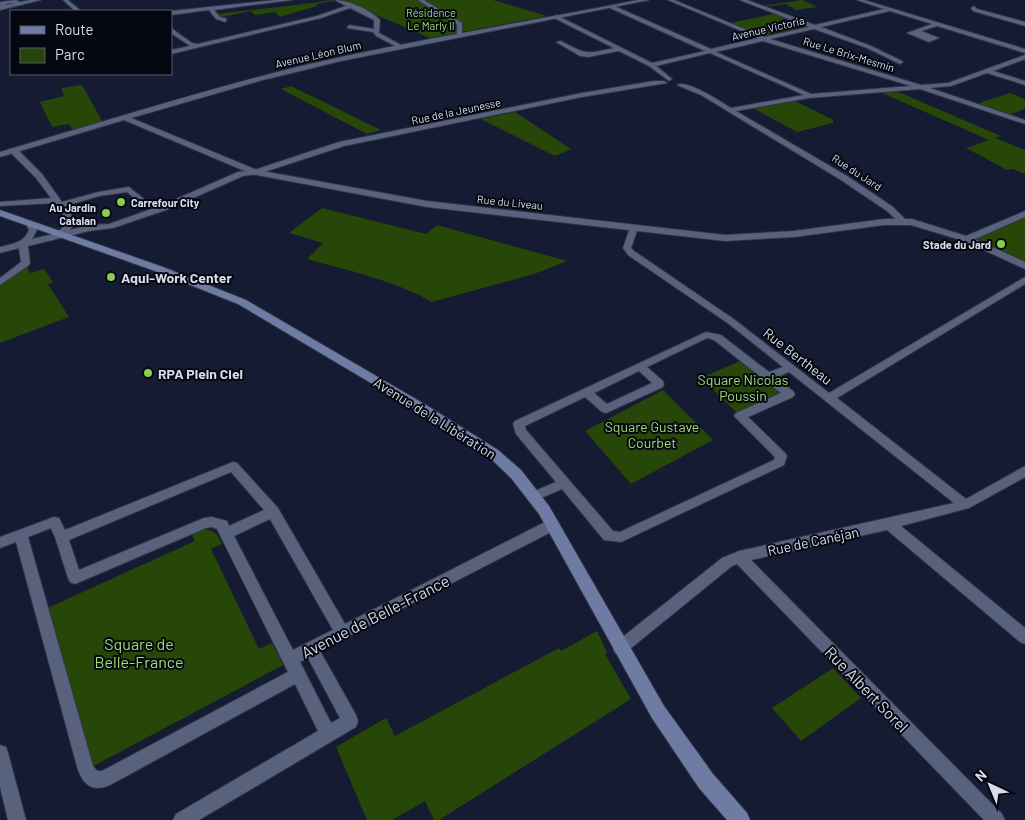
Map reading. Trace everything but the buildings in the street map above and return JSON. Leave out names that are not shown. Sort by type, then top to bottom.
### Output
[{"type":"main road","name":"Avenue de la Libération","points":[[0,213],[60,236],[159,269],[206,287],[256,310],[479,443],[506,464],[534,496],[552,525],[620,648],[677,742],[706,781],[740,820]]},
{"type":"street","points":[[2,8],[38,0]]},
{"type":"street","points":[[65,0],[77,10]]},
{"type":"street","points":[[172,13],[290,0]]},
{"type":"street","points":[[337,0],[376,18],[376,31],[381,37],[401,47]]},
{"type":"street","points":[[420,0],[460,24],[460,35]]},
{"type":"street","name":"Avenue Léon Blum","points":[[0,155],[223,88],[293,70],[460,35],[646,0]]},
{"type":"street","name":"Rue Le Brix-Mesmin","points":[[670,0],[764,39],[920,87],[1025,122]]},
{"type":"street","points":[[742,0],[869,47],[900,62]]},
{"type":"street","points":[[862,1],[876,0]]},
{"type":"street","points":[[862,1],[1025,50]]},
{"type":"street","points":[[172,52],[319,17],[351,6]]},
{"type":"street","points":[[612,7],[810,96]]},
{"type":"street","points":[[214,8],[211,10],[218,18],[225,20]]},
{"type":"street","points":[[974,8],[975,10],[1025,24]]},
{"type":"street","name":"Avenue Victoria","points":[[651,65],[888,10]]},
{"type":"street","points":[[556,17],[651,65],[666,81]]},
{"type":"street","points":[[915,31],[937,24]]},
{"type":"street","points":[[349,27],[376,31]]},
{"type":"street","points":[[172,31],[190,44],[199,46]]},
{"type":"street","points":[[552,39],[564,39],[559,42],[580,54],[588,55],[620,49]]},
{"type":"street","points":[[730,110],[810,96],[949,85],[1025,57]]},
{"type":"street","points":[[987,71],[1025,83]]},
{"type":"street","name":"Rue du Jard","points":[[666,81],[672,86],[680,85],[703,94],[844,178],[890,209],[904,222]]},
{"type":"street","name":"Rue de la Jeunesse","points":[[0,250],[110,226],[163,208],[241,174],[255,172],[342,144],[582,95],[666,81]]},
{"type":"street","name":"Rue du Liveau","points":[[125,118],[255,172],[427,204],[708,237],[744,239],[884,222],[904,222]]},
{"type":"street","points":[[14,151],[39,176],[72,222],[72,225],[60,236]]},
{"type":"street","points":[[0,204],[58,203],[130,189],[145,203]]},
{"type":"street","points":[[967,239],[1025,214]]},
{"type":"street","points":[[904,222],[928,226],[967,239],[1025,266]]},
{"type":"street","points":[[0,282],[26,263],[23,244],[33,233],[30,224]]},
{"type":"street","name":"Rue Bertheau","points":[[634,228],[627,248],[630,253],[732,322],[965,505]]},
{"type":"street","points":[[829,398],[1025,280]]},
{"type":"street","points":[[706,335],[717,337],[767,377],[789,394],[740,416],[781,456],[780,462],[620,537],[609,536],[520,430],[519,424],[706,335]]},
{"type":"street","points":[[586,392],[606,409],[659,384],[640,366]]},
{"type":"street","points":[[767,377],[790,368]]},
{"type":"street","points":[[62,537],[233,466],[273,512],[342,632]]},
{"type":"street","name":"Rue de Canéjan","points":[[620,648],[727,562],[738,557],[890,524],[965,505],[1022,477]]},
{"type":"street","points":[[534,496],[565,483]]},
{"type":"street","points":[[227,533],[273,512]]},
{"type":"street","points":[[0,542],[54,522],[62,537],[75,578],[204,524],[212,522],[222,525],[289,660]]},
{"type":"street","points":[[890,524],[1025,637]]},
{"type":"street","name":"Avenue de Belle-France","points":[[328,734],[289,660],[552,525]]},
{"type":"street","points":[[21,534],[86,770],[93,780],[104,780],[297,675]]},
{"type":"street","name":"Rue Albert Sorel","points":[[738,557],[996,820]]},
{"type":"street","points":[[182,820],[350,721],[312,649]]},
{"type":"street","points":[[0,753],[17,820]]},
{"type":"green space","name":"Résidence Le Marly II","points":[[342,0],[493,0],[547,16],[430,38]]},
{"type":"green space","points":[[802,0],[817,7],[796,10],[786,4],[762,6]]},
{"type":"green space","points":[[334,1],[316,4],[317,6],[280,17],[275,12],[255,15],[251,11],[222,17],[218,14],[290,6]]},
{"type":"green space","points":[[773,14],[786,19],[776,22],[796,29],[761,36],[730,23]]},
{"type":"green space","points":[[82,85],[102,121],[73,130],[69,124],[52,127],[40,102],[64,96],[61,88]]},
{"type":"green space","points":[[291,86],[381,130],[367,134],[281,89]]},
{"type":"green space","points":[[896,91],[1001,136],[995,138],[1025,150],[1025,174],[1013,169],[1007,170],[966,148],[989,140],[880,92]]},
{"type":"green space","points":[[1010,93],[1025,99],[1025,109],[1008,115],[976,104]]},
{"type":"green space","points":[[795,101],[833,120],[833,123],[797,132],[753,108]]},
{"type":"green space","points":[[515,112],[571,149],[555,156],[481,119]]},
{"type":"green space","points":[[322,208],[426,234],[437,225],[567,261],[534,274],[432,302],[387,282],[307,259],[323,243],[289,233]]},
{"type":"green space","name":"Stade du Jard","points":[[1025,214],[1025,266],[967,239]]},
{"type":"green space","points":[[27,267],[30,273],[44,269],[53,282],[48,284],[69,317],[0,343],[0,284]]},
{"type":"green space","name":"Square Nicolas Poussin","points":[[745,359],[789,394],[740,416],[701,378]]},
{"type":"green space","name":"Square Gustave Courbet","points":[[663,390],[713,440],[631,484],[585,431]]},
{"type":"green space","name":"Square de Belle-France","points":[[202,529],[215,533],[222,544],[211,549],[259,649],[272,643],[283,665],[86,770],[43,610],[195,541],[191,533]]},
{"type":"green space","points":[[597,631],[607,652],[605,654],[631,699],[439,820],[434,820],[425,801],[392,820],[367,820],[336,747],[386,718],[395,736],[559,648],[561,651]]},
{"type":"green space","points":[[833,668],[861,698],[801,741],[772,708]]},
{"type":"place","name":"Carrefour City","points":[[121,202]]},
{"type":"place","name":"Au Jardin Catalan","points":[[106,213]]},
{"type":"place","name":"Stade du Jard","points":[[1001,244]]},
{"type":"place","name":"Aqui-Work Center","points":[[111,277]]},
{"type":"place","name":"RPA Plein Ciel","points":[[148,373]]}]
